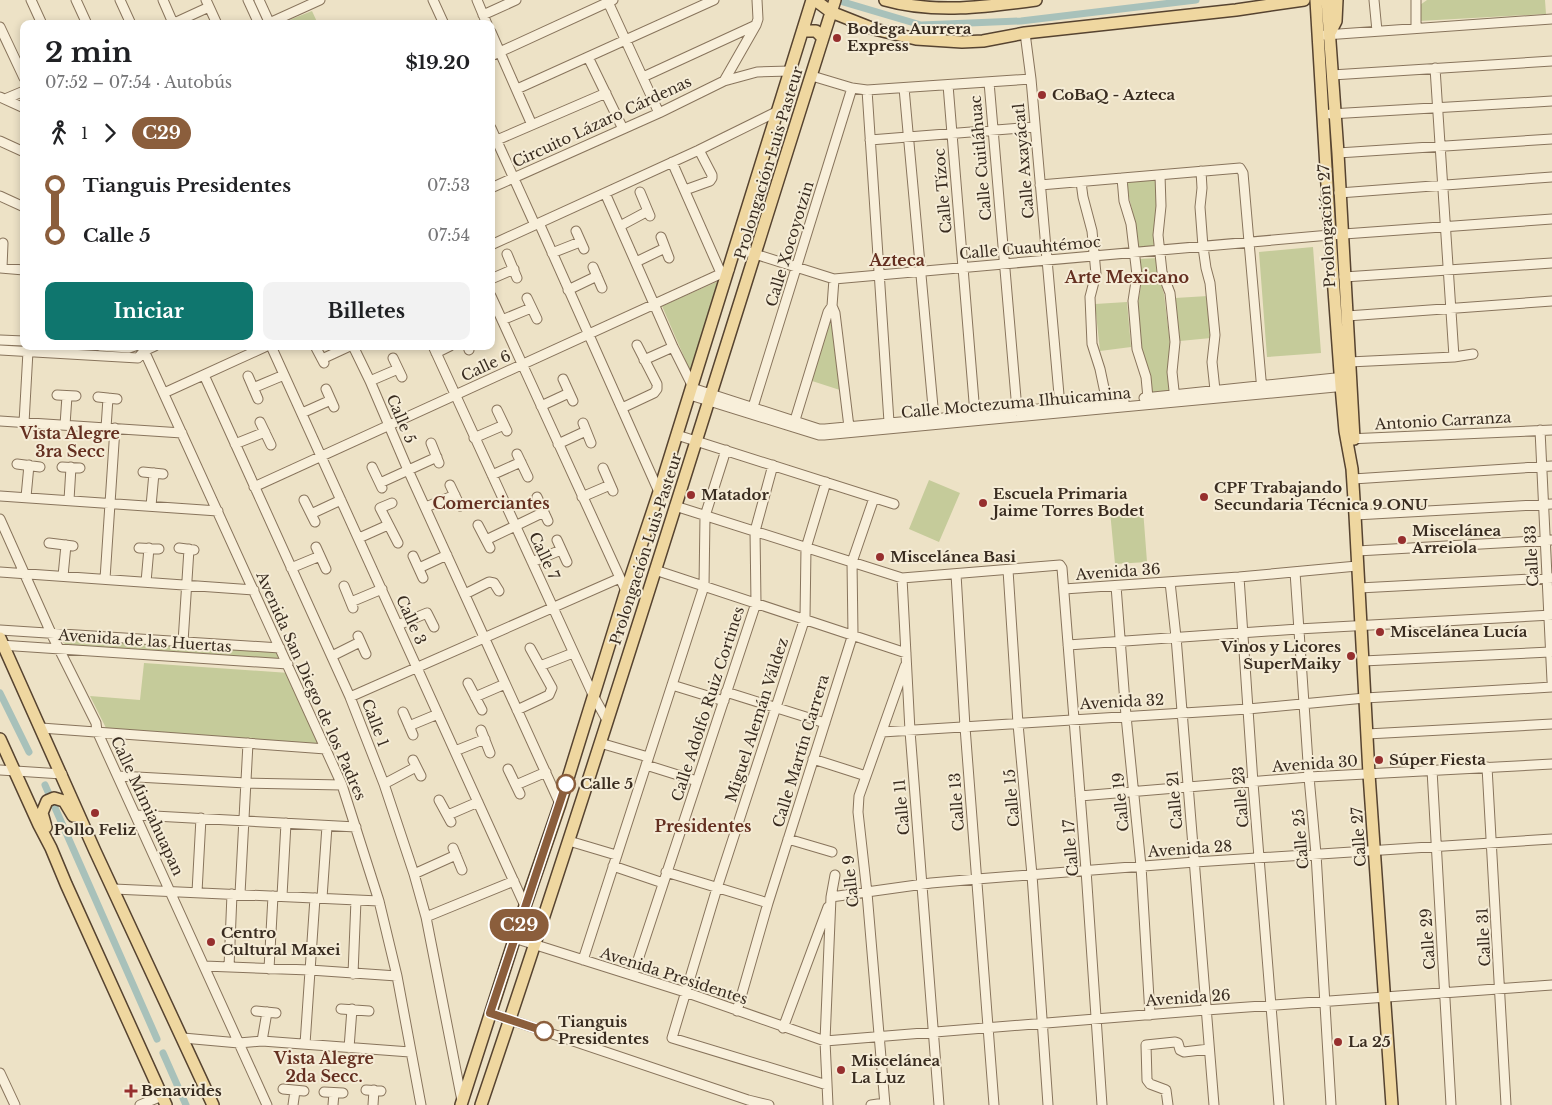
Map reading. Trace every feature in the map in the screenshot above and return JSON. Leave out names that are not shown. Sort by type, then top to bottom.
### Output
[{"type":"main road","points":[[813,0],[831,12],[874,29],[895,35],[939,41],[983,41],[1025,33],[1236,10],[1304,0]]},
{"type":"main road","name":"Prolongación Luis Pasteur","points":[[461,1103],[514,938],[560,804],[691,390],[725,271],[736,248],[813,0]]},
{"type":"main road","name":"Prolongación Luis Pasteur","points":[[481,1105],[569,841],[835,0]]},
{"type":"main road","points":[[884,0],[915,7],[938,9],[1036,0]]},
{"type":"main road","name":"Prolongación 27","points":[[1316,0],[1332,75],[1329,114],[1338,153],[1340,193],[1336,234],[1344,277],[1347,316],[1349,362],[1346,382]]},
{"type":"main road","name":"Prolongación 27","points":[[1327,0],[1324,35],[1357,566]]},
{"type":"main road","points":[[1324,35],[1336,21],[1336,0]]},
{"type":"main road","points":[[802,31],[816,31],[823,38]]},
{"type":"main road","name":"Calle 27","points":[[1357,566],[1369,774],[1386,996],[1392,1105]]},
{"type":"main road","points":[[1,643],[62,774],[95,851],[214,1105]]},
{"type":"main road","points":[[0,739],[164,1101]]},
{"type":"main road","points":[[51,848],[49,833],[42,813],[51,800],[64,801],[95,851]]},
{"type":"street","points":[[31,0],[40,20]]},
{"type":"street","points":[[76,0],[85,20]]},
{"type":"street","points":[[120,0],[128,20]]},
{"type":"street","points":[[163,0],[171,20]]},
{"type":"street","points":[[248,0],[257,20]]},
{"type":"street","points":[[259,0],[267,20]]},
{"type":"street","points":[[278,20],[320,0]]},
{"type":"street","points":[[433,0],[442,20]]},
{"type":"street","points":[[476,0],[486,20]]},
{"type":"street","points":[[483,15],[516,0]]},
{"type":"street","points":[[517,90],[714,0]]},
{"type":"street","points":[[724,80],[756,25],[758,19],[757,0]]},
{"type":"street","points":[[1374,0],[1377,31]]},
{"type":"street","points":[[495,54],[611,1],[626,40],[659,113]]},
{"type":"street","points":[[1416,28],[1417,1]]},
{"type":"street","points":[[180,20],[208,4],[215,20]]},
{"type":"street","points":[[1324,35],[1552,18]]},
{"type":"street","points":[[642,77],[756,25]]},
{"type":"street","points":[[0,27],[20,70]]},
{"type":"street","name":"Calle Axayácatl","points":[[1025,33],[1031,79],[1060,406]]},
{"type":"street","points":[[495,41],[532,125]]},
{"type":"street","points":[[588,57],[623,129]]},
{"type":"street","points":[[1332,75],[1552,61]]},
{"type":"street","points":[[1436,68],[1454,356]]},
{"type":"street","name":"Circuito Lázaro Cárdenas","points":[[495,186],[659,113],[724,80],[757,72],[790,70]]},
{"type":"street","points":[[812,76],[852,88],[866,90],[1031,79]]},
{"type":"street","name":"Calle Cuitláhuac","points":[[988,82],[1017,410]]},
{"type":"street","name":"Calle Tízoc","points":[[948,85],[975,414]]},
{"type":"street","name":"Calle Xocoyotzin","points":[[752,407],[798,267],[852,88]]},
{"type":"street","points":[[904,88],[934,418]]},
{"type":"street","points":[[866,90],[889,422]]},
{"type":"street","points":[[2,98],[20,91]]},
{"type":"street","points":[[497,140],[606,93]]},
{"type":"street","points":[[2,98],[20,106]]},
{"type":"street","points":[[1329,114],[1552,101]]},
{"type":"street","points":[[495,242],[699,150],[778,111]]},
{"type":"street","points":[[870,140],[1035,127]]},
{"type":"street","points":[[495,136],[552,253],[659,492]]},
{"type":"street","points":[[1338,153],[1552,139]]},
{"type":"street","points":[[0,141],[20,150]]},
{"type":"street","points":[[685,190],[710,181],[712,178],[699,150]]},
{"type":"street","points":[[672,162],[725,271]]},
{"type":"street","points":[[1040,185],[1240,168],[1243,172],[1262,390]]},
{"type":"street","points":[[1201,172],[1200,208],[1203,247],[1210,284],[1215,335],[1212,362],[1215,390]]},
{"type":"street","points":[[1160,175],[1161,206],[1158,236],[1162,272],[1170,293],[1175,342],[1172,372],[1175,398]]},
{"type":"street","points":[[1340,193],[1552,177]]},
{"type":"street","points":[[1122,178],[1124,201],[1131,224],[1137,275],[1133,301],[1137,349],[1146,377],[1148,398]]},
{"type":"street","points":[[1081,182],[1092,231],[1096,274],[1090,297],[1092,344],[1108,405]]},
{"type":"street","points":[[620,226],[649,213],[640,192]]},
{"type":"street","points":[[605,193],[691,390]]},
{"type":"street","points":[[0,196],[20,205]]},
{"type":"street","name":"Calle Cuauhtémoc","points":[[736,248],[834,279],[1336,234],[1552,220]]},
{"type":"street","points":[[552,253],[582,245],[576,231]]},
{"type":"street","points":[[661,237],[670,258]]},
{"type":"street","points":[[5,243],[1,268],[20,270]]},
{"type":"street","points":[[636,262],[665,248]]},
{"type":"street","points":[[507,254],[518,278]]},
{"type":"street","points":[[1344,277],[1552,263]]},
{"type":"street","points":[[593,267],[602,288]]},
{"type":"street","points":[[495,277],[514,269]]},
{"type":"street","name":"Calle 6","points":[[254,488],[725,271]]},
{"type":"street","points":[[568,290],[597,276]]},
{"type":"street","points":[[834,279],[832,306],[835,313],[849,426]]},
{"type":"street","points":[[527,298],[537,319]]},
{"type":"street","points":[[1347,316],[1552,301]]},
{"type":"street","points":[[495,305],[626,591]]},
{"type":"street","points":[[795,420],[828,312],[832,306]]},
{"type":"street","points":[[502,320],[532,308]]},
{"type":"street","points":[[0,340],[20,341]]},
{"type":"street","points":[[622,408],[657,390],[657,384],[637,345]]},
{"type":"street","points":[[644,360],[673,347]]},
{"type":"street","points":[[0,350],[138,358],[142,350]]},
{"type":"street","name":"Avenida San Diego de los Padres","points":[[143,350],[342,785],[379,901],[398,976],[410,1052],[421,1105]]},
{"type":"street","points":[[164,393],[260,350]]},
{"type":"street","name":"Calle 3","points":[[271,350],[302,413],[525,906]]},
{"type":"street","points":[[318,350],[323,361],[344,350]]},
{"type":"street","name":"Calle 5","points":[[353,350],[370,381],[408,470],[560,804]]},
{"type":"street","name":"Calle 7","points":[[435,350],[552,608],[594,697],[607,720]]},
{"type":"street","points":[[24,423],[28,351]]},
{"type":"street","points":[[1349,362],[1472,354]]},
{"type":"street","points":[[370,381],[400,373],[393,358]]},
{"type":"street","name":"Calle 1","points":[[204,375],[332,656],[384,784],[414,874],[426,917],[461,1103]]},
{"type":"street","points":[[253,388],[284,375]]},
{"type":"street","points":[[248,376],[258,398]]},
{"type":"street","points":[[540,406],[571,397],[563,378]]},
{"type":"street","name":"Calle Moctezuma Ilhuicamina","points":[[691,390],[709,398],[818,435],[824,435],[1346,382]]},
{"type":"street","points":[[302,413],[332,403],[326,389]]},
{"type":"street","name":"Calle Moctezuma Ilhuicamina","points":[[709,398],[752,407],[819,428],[1060,406],[1108,405],[1148,398],[1175,398],[1215,390],[1262,390]]},
{"type":"street","points":[[57,395],[72,396],[65,425]]},
{"type":"street","points":[[98,397],[112,398],[110,503],[105,579]]},
{"type":"street","points":[[474,438],[505,428],[497,410]]},
{"type":"street","points":[[0,421],[182,433]]},
{"type":"street","points":[[260,422],[271,445]]},
{"type":"street","points":[[558,444],[585,427],[591,443]]},
{"type":"street","name":"Calle 33","points":[[1540,430],[1542,466],[1548,504],[1552,681]]},
{"type":"street","name":"Antonio Carranza","points":[[1350,443],[1552,430]]},
{"type":"street","points":[[235,444],[265,432]]},
{"type":"street","points":[[677,435],[894,504]]},
{"type":"street","points":[[372,467],[381,486],[408,470],[438,460],[431,443]]},
{"type":"street","points":[[583,960],[704,586],[705,516],[726,450]]},
{"type":"street","points":[[492,475],[519,458],[528,477]]},
{"type":"street","points":[[17,464],[40,466]]},
{"type":"street","points":[[26,497],[28,466]]},
{"type":"street","name":"Calle Adolfo Ruiz Cortines","points":[[633,975],[756,603],[754,531],[773,466]]},
{"type":"street","points":[[1353,479],[1552,466]]},
{"type":"street","points":[[69,500],[71,467]]},
{"type":"street","points":[[582,497],[611,488],[603,468]]},
{"type":"street","points":[[143,472],[163,474]]},
{"type":"street","points":[[151,506],[154,473]]},
{"type":"street","name":"Miguel Alemán Váldez","points":[[826,482],[806,548],[805,618],[717,888],[672,1038],[827,1085]]},
{"type":"street","points":[[450,485],[460,506]]},
{"type":"street","points":[[426,508],[455,495]]},
{"type":"street","points":[[0,496],[218,511]]},
{"type":"street","points":[[478,525],[488,544],[515,526],[546,516],[537,497]]},
{"type":"street","name":"Calle Martín Carrera","points":[[737,1011],[768,903],[853,634],[852,562],[874,498]]},
{"type":"street","points":[[304,500],[313,518],[341,500]]},
{"type":"street","points":[[392,503],[380,508],[398,544]]},
{"type":"street","points":[[1355,515],[1548,504]]},
{"type":"street","points":[[675,506],[902,578]]},
{"type":"street","name":"Calle Mimiahuapan","points":[[0,519],[51,632],[96,723],[97,731],[267,1105]]},
{"type":"street","points":[[359,538],[388,525]]},
{"type":"street","points":[[557,540],[567,562]]},
{"type":"street","points":[[1357,551],[1548,540]]},
{"type":"street","points":[[49,543],[70,545],[63,576]]},
{"type":"street","points":[[316,547],[326,569]]},
{"type":"street","points":[[139,548],[159,550]]},
{"type":"street","points":[[146,582],[149,548]]},
{"type":"street","points":[[179,548],[192,549],[186,585],[183,642]]},
{"type":"street","points":[[532,562],[561,550]]},
{"type":"street","points":[[419,568],[447,555]]},
{"type":"street","points":[[291,568],[320,556]]},
{"type":"street","points":[[413,556],[424,578]]},
{"type":"street","name":"Avenida 36","points":[[902,578],[1008,570],[1056,564],[1062,568],[1064,589],[1239,577],[1357,566]]},
{"type":"street","points":[[655,570],[853,634],[906,657]]},
{"type":"street","name":"Calle 15","points":[[1008,570],[1018,724],[1032,875],[1048,1105]]},
{"type":"street","points":[[0,572],[254,590]]},
{"type":"street","name":"Calle 25","points":[[1295,572],[1316,854],[1331,1105]]},
{"type":"street","name":"Calle 13","points":[[956,574],[965,727],[994,1105]]},
{"type":"street","name":"Calle 23","points":[[1239,577],[1253,783],[1279,1105]]},
{"type":"street","points":[[350,697],[620,578]]},
{"type":"street","name":"Calle 11","points":[[902,578],[910,731],[939,1105]]},
{"type":"street","points":[[1359,588],[1549,579]]},
{"type":"street","points":[[465,594],[489,582],[494,583],[499,592]]},
{"type":"street","name":"Calle 21","points":[[1170,582],[1214,1105]]},
{"type":"street","points":[[344,586],[352,605],[382,589]]},
{"type":"street","name":"Calle 19","points":[[1116,586],[1126,716],[1142,866],[1150,1014]]},
{"type":"street","name":"Calle 17","points":[[1064,589],[1102,1105]]},
{"type":"street","points":[[398,625],[427,613],[434,627]]},
{"type":"street","points":[[1068,645],[1298,629],[1551,615]]},
{"type":"street","name":"Avenida de las Huertas","points":[[0,630],[280,648]]},
{"type":"street","points":[[332,656],[359,639],[366,654]]},
{"type":"street","name":"Avenida de las Huertas","points":[[1,643],[59,649],[288,664]]},
{"type":"street","points":[[517,710],[550,695],[552,692],[552,688],[530,648]]},
{"type":"street","points":[[1363,661],[1550,652]]},
{"type":"street","points":[[540,666],[573,653]]},
{"type":"street","name":"Calle 9","points":[[885,1104],[867,893],[858,812],[859,796],[906,657]]},
{"type":"street","points":[[468,683],[482,710]]},
{"type":"street","points":[[475,697],[505,684]]},
{"type":"street","points":[[672,684],[776,708],[825,723]]},
{"type":"street","name":"Avenida 32","points":[[882,732],[1248,709],[1365,698],[1552,688]]},
{"type":"street","points":[[403,712],[411,730],[438,714]]},
{"type":"street","points":[[1367,734],[1552,724]]},
{"type":"street","points":[[41,728],[326,749]]},
{"type":"street","points":[[481,730],[490,753]]},
{"type":"street","points":[[455,751],[485,739]]},
{"type":"street","points":[[229,967],[244,820],[248,743]]},
{"type":"street","points":[[600,743],[697,781]]},
{"type":"street","points":[[813,760],[866,776]]},
{"type":"street","points":[[384,784],[414,764],[421,776]]},
{"type":"street","name":"Avenida 30","points":[[1080,796],[1309,777],[1552,764]]},
{"type":"street","name":"Calle 31","points":[[1487,767],[1493,843],[1506,1105]]},
{"type":"street","points":[[508,769],[518,789],[546,772]]},
{"type":"street","points":[[0,770],[62,774]]},
{"type":"street","name":"Calle 29","points":[[1432,770],[1451,1105]]},
{"type":"street","points":[[119,776],[246,783],[342,785]]},
{"type":"street","points":[[439,800],[450,819],[478,802]]},
{"type":"street","points":[[136,815],[356,827]]},
{"type":"street","points":[[197,892],[201,818]]},
{"type":"street","points":[[268,969],[286,823]]},
{"type":"street","points":[[305,1044],[310,970],[327,826]]},
{"type":"street","points":[[788,839],[832,852]]},
{"type":"street","name":"Avenida 28","points":[[831,897],[931,883],[1086,870],[1552,840]]},
{"type":"street","points":[[569,841],[616,856]]},
{"type":"street","points":[[414,874],[455,852],[462,870]]},
{"type":"street","points":[[613,866],[663,883]]},
{"type":"street","points":[[666,872],[768,903]]},
{"type":"street","points":[[828,1105],[825,1041],[831,897],[834,875]]},
{"type":"street","points":[[426,917],[514,880]]},
{"type":"street","points":[[114,889],[170,890],[379,901]]},
{"type":"street","points":[[783,1028],[831,897]]},
{"type":"street","points":[[353,974],[356,900]]},
{"type":"street","name":"Avenida Presidentes","points":[[514,938],[685,992],[783,1028],[825,1041]]},
{"type":"street","points":[[204,966],[398,976]]},
{"type":"street","name":"Avenida 26","points":[[825,1041],[1150,1014],[1552,985]]},
{"type":"street","points":[[341,1009],[369,1011]]},
{"type":"street","points":[[349,1048],[352,1009]]},
{"type":"street","points":[[256,1012],[272,1013],[262,1041]]},
{"type":"street","points":[[490,1013],[748,1100],[769,1105]]},
{"type":"street","points":[[183,1038],[239,1043],[262,1041],[410,1052]]},
{"type":"street","points":[[1168,1105],[1166,1090],[1150,1084],[1147,1080],[1146,1046],[1175,1042],[1178,1043],[1180,1050],[1184,1052],[1209,1049]]},
{"type":"street","points":[[0,1073],[3,1084],[15,1105]]},
{"type":"street","points":[[283,1089],[299,1091],[293,1105]]},
{"type":"street","points":[[373,1105],[374,1090]]},
{"type":"street","points":[[333,1105],[334,1093]]},
{"type":"street","points":[[140,1105],[164,1101]]},
{"type":"street","points":[[872,1105],[885,1104]]},
{"type":"green space","points":[[1427,0],[1545,0],[1546,14],[1419,21],[1420,5]]},
{"type":"green space","points":[[312,11],[316,20],[289,20]]},
{"type":"green space","points":[[1156,180],[1156,249],[1138,249],[1138,240],[1126,182]]},
{"type":"green space","points":[[1313,247],[1321,353],[1267,357],[1259,252]]},
{"type":"green space","points":[[1157,258],[1170,343],[1168,369],[1171,391],[1151,394],[1150,374],[1141,348],[1138,303],[1142,279],[1139,259]]},
{"type":"green space","points":[[721,280],[691,373],[662,306]]},
{"type":"green space","points":[[1208,296],[1211,338],[1180,341],[1175,298]]},
{"type":"green space","points":[[1127,302],[1131,347],[1100,351],[1095,304]]},
{"type":"green space","points":[[830,311],[833,312],[843,391],[809,380]]},
{"type":"green space","points":[[929,480],[960,493],[939,542],[909,529]]},
{"type":"green space","points":[[1143,509],[1147,562],[1115,564],[1110,511]]},
{"type":"green space","points":[[63,638],[275,650],[281,661],[67,646],[63,642]]},
{"type":"green space","points":[[144,663],[289,673],[322,746],[107,730],[90,696],[140,700]]},
{"type":"waterway","points":[[843,2],[921,25],[1021,21],[1196,0]]},
{"type":"waterway","points":[[0,693],[29,752]]},
{"type":"waterway","points":[[45,785],[157,1039]]},
{"type":"waterway","points":[[163,1053],[186,1105]]},
{"type":"bus line","name":"C29","points":[[544,1031],[490,1013],[566,784]]},
{"type":"place","name":"Bodega Aurrera Express","points":[[837,38]]},
{"type":"place","name":"CoBaQ - Azteca","points":[[1042,95]]},
{"type":"place","name":"Matador","points":[[691,495]]},
{"type":"place","name":"CPF Trabajando Secundaria Técnica 9 ONU","points":[[1204,497]]},
{"type":"place","name":"Escuela Primaria Jaime Torres Bodet","points":[[983,503]]},
{"type":"place","name":"Miscelánea Arreiola","points":[[1402,540]]},
{"type":"place","name":"Miscelánea Basi","points":[[880,557]]},
{"type":"place","name":"Miscelánea Lucía","points":[[1380,632]]},
{"type":"place","name":"Vinos y Licores SuperMaiky","points":[[1351,656]]},
{"type":"place","name":"Súper Fiesta","points":[[1379,760]]},
{"type":"place","name":"Calle 5","points":[[566,784]]},
{"type":"place","name":"Pollo Feliz","points":[[95,813]]},
{"type":"place","name":"Centro Cultural Maxei","points":[[211,942]]},
{"type":"place","name":"Tianguis Presidentes","points":[[544,1031]]},
{"type":"place","name":"La 25","points":[[1338,1042]]},
{"type":"place","name":"Miscelánea La Luz","points":[[841,1070]]},
{"type":"place","name":"Benavides","points":[[131,1091]]},
{"type":"district","name":"Azteca","points":[[897,260]]},
{"type":"district","name":"Arte Mexicano","points":[[1127,277]]},
{"type":"district","name":"Vista Alegre 3ra Secc","points":[[70,442]]},
{"type":"district","name":"Comerciantes","points":[[491,503]]},
{"type":"district","name":"Presidentes","points":[[703,826]]},
{"type":"district","name":"Vista Alegre 2da Secc.","points":[[324,1067]]}]
